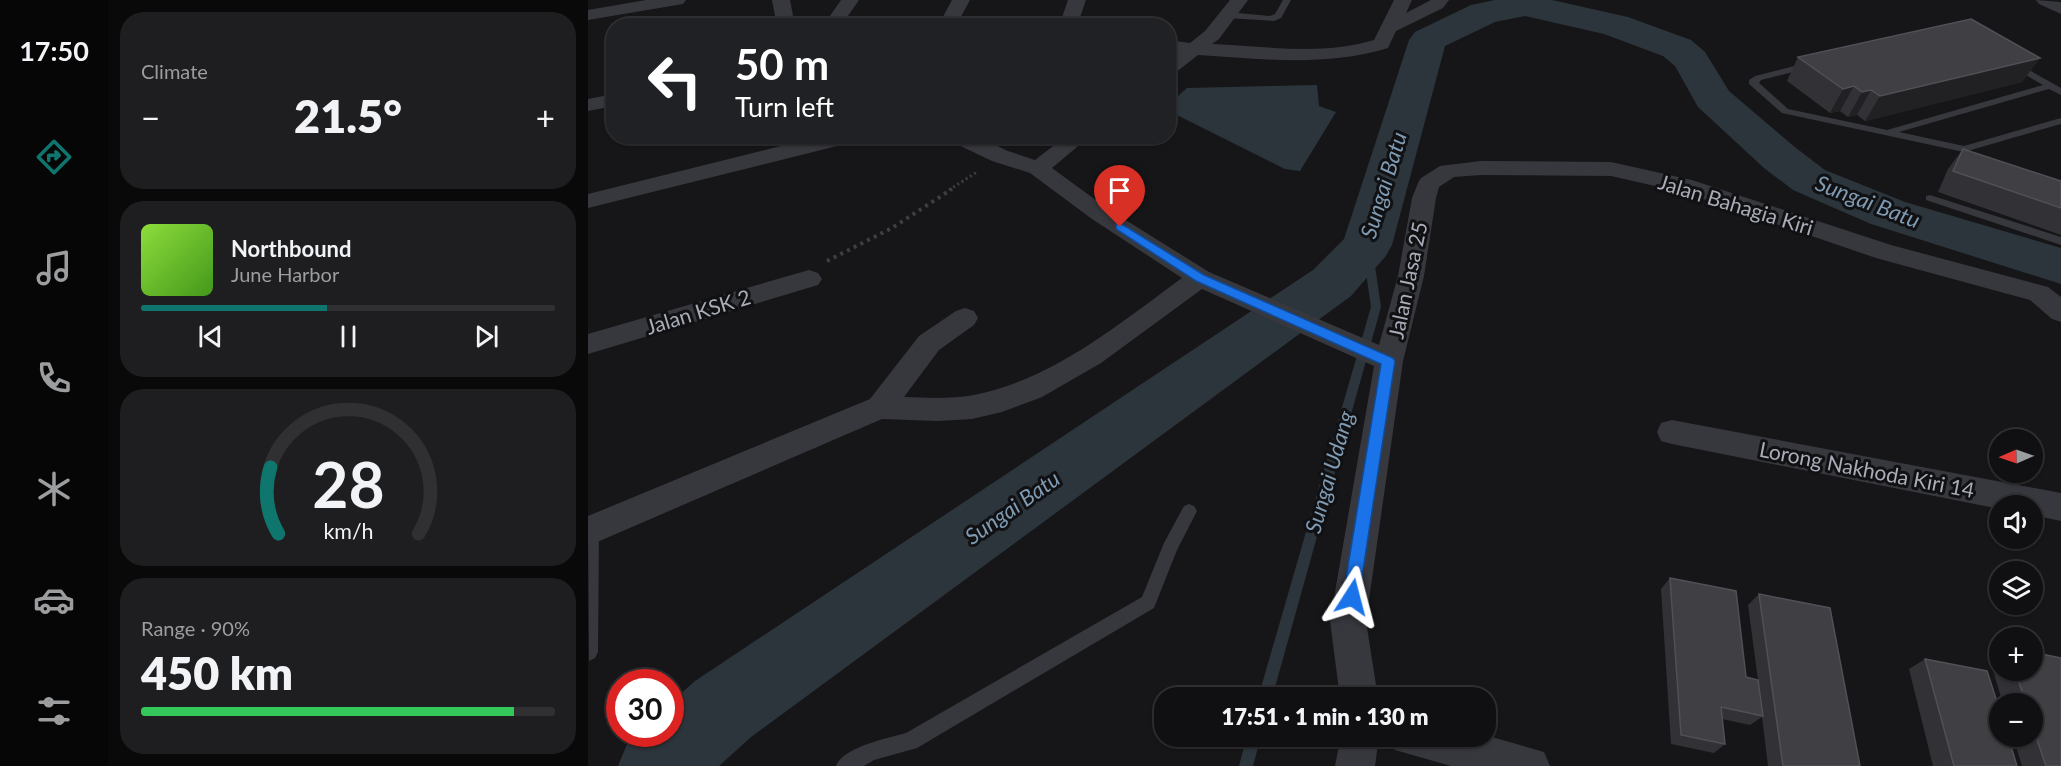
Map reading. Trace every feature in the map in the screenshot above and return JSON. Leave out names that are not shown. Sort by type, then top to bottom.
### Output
[{"type":"street","points":[[588,15],[677,0]]},
{"type":"street","points":[[781,0],[784,18]]},
{"type":"street","points":[[838,18],[850,0]]},
{"type":"street","points":[[951,18],[961,0]]},
{"type":"street","points":[[1071,18],[1077,0]]},
{"type":"street","points":[[1176,63],[1212,35],[1239,0]]},
{"type":"street","points":[[1176,48],[1193,51],[1296,55],[1365,50],[1381,44],[1403,0]]},
{"type":"street","points":[[1389,28],[1437,4],[1440,0]]},
{"type":"street","points":[[2045,0],[2061,9]]},
{"type":"street","points":[[588,105],[606,102]]},
{"type":"street","points":[[588,201],[817,144]]},
{"type":"street","points":[[975,144],[1000,156],[1038,168],[1100,214],[1209,281],[1380,358]]},
{"type":"street","points":[[1038,168],[1070,144]]},
{"type":"street","name":"Jalan Bahagia Kiri","points":[[1429,183],[1448,171],[1481,168],[1611,169],[1692,187],[1885,252],[2003,281],[2039,293],[2061,312]]},
{"type":"street","name":"Jalan Jasa 25","points":[[1357,687],[1348,621],[1380,358],[1410,276],[1424,198],[1429,183]]},
{"type":"street","name":"Jalan KSK 2","points":[[588,344],[809,279]]},
{"type":"street","points":[[589,531],[880,407],[918,409],[972,407],[1028,392],[1209,281]]},
{"type":"street","points":[[880,407],[929,344],[964,318]]},
{"type":"street","name":"Lorong Nakhoda Kiri 14","points":[[1672,432],[2061,507]]},
{"type":"street","points":[[1355,766],[1358,747]]},
{"type":"street","points":[[1453,747],[1530,766]]},
{"type":"lane","points":[[1227,15],[1271,19],[1278,16],[1287,0]]},
{"type":"lane","points":[[2001,56],[2061,92]]},
{"type":"lane","points":[[1825,62],[1758,78],[1754,80],[1754,84],[1785,111],[1964,149],[2061,121]]},
{"type":"lane","points":[[1887,133],[2050,86]]},
{"type":"lane","points":[[1930,198],[2061,242]]},
{"type":"lane","points":[[845,766],[871,752],[910,741],[1148,602],[1170,548],[1189,511]]},
{"type":"lane","points":[[589,531],[589,652]]},
{"type":"path","points":[[809,279],[829,259],[892,228],[1000,156]]},
{"type":"shaded area","points":[[1317,85],[1319,106],[1336,112],[1300,171],[1285,169],[1176,114],[1176,98],[1187,88]]},
{"type":"building","points":[[1971,19],[2040,58],[1880,96],[1871,90],[1862,92],[1854,86],[1843,89],[1798,57]]},
{"type":"building","points":[[1963,149],[2061,181],[2061,208],[1953,171]]},
{"type":"building","points":[[1670,578],[1736,591],[1746,677],[1758,680],[1763,716],[1721,707],[1725,744],[1681,735]]},
{"type":"building","points":[[1759,594],[1830,608],[1860,766],[1783,766]]},
{"type":"building","points":[[2043,654],[2061,658],[2061,766],[2046,766],[2040,747],[2043,747],[2043,693],[2022,693],[2019,681],[2043,681]]},
{"type":"building","points":[[1925,659],[1987,671],[1994,693],[1989,693],[1989,747],[2011,747],[2017,766],[1954,766]]},
{"type":"waterway","points":[[1505,0],[1525,5]]},
{"type":"waterway","name":"Sungai Batu","points":[[659,766],[723,709],[1332,283],[1367,245],[1428,40],[1484,13],[1525,5],[1615,25],[1677,48],[1691,60],[1713,98],[1780,158],[1809,180],[1888,213],[2061,266]]},
{"type":"waterway","name":"Sungai Udang","points":[[1268,687],[1376,307],[1367,245]]},
{"type":"waterway","name":"Sungai Udang","points":[[1246,766],[1251,747]]},
{"type":"route","points":[[1120,227],[1200,278],[1389,361],[1352,597]]}]
